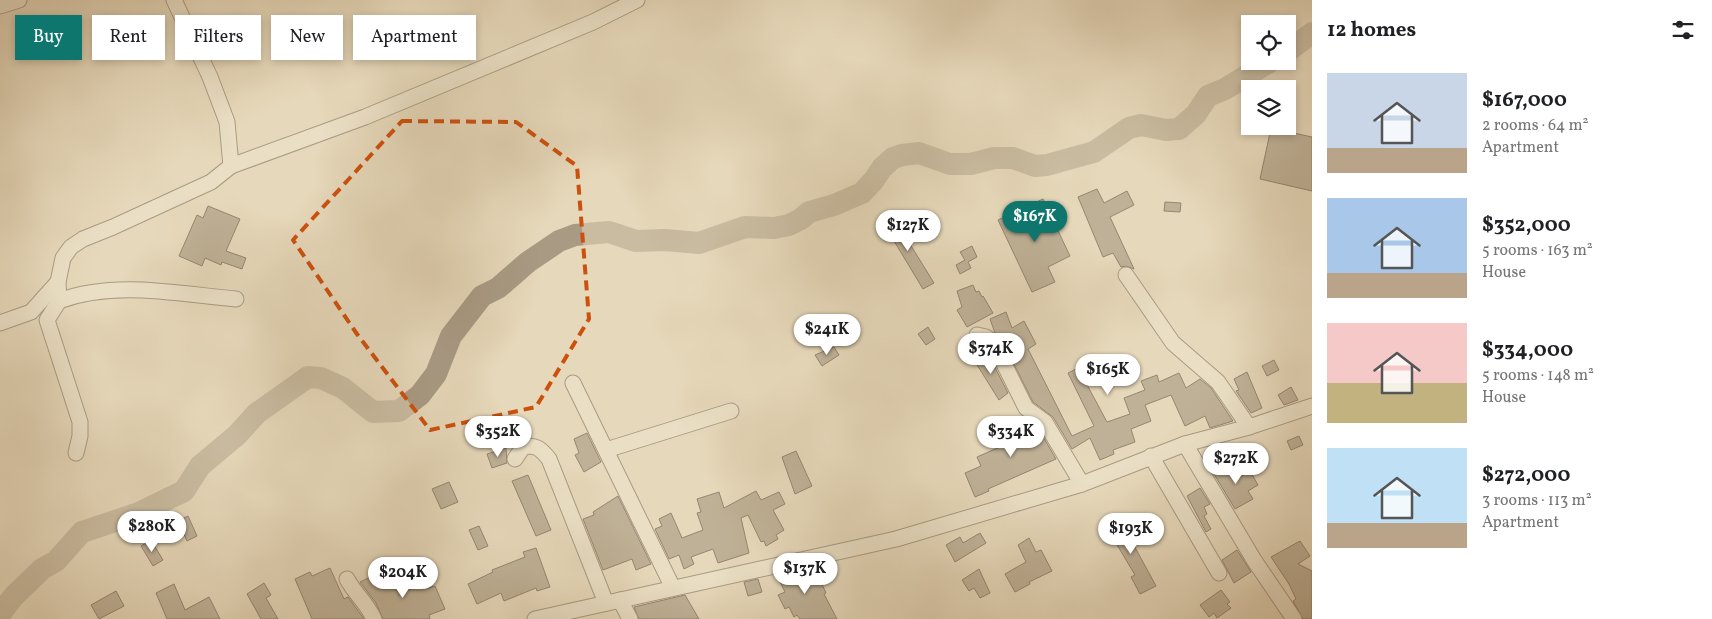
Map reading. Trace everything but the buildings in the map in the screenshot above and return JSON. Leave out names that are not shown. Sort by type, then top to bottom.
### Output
[{"type":"street","points":[[0,6],[19,0]]},
{"type":"street","points":[[174,0],[210,77],[226,122],[231,166]]},
{"type":"street","points":[[76,453],[80,436],[80,422],[48,320],[59,301],[58,282],[62,258],[71,247],[84,239],[113,228],[211,182],[231,166],[365,117],[584,26],[637,0]]},
{"type":"street","points":[[1126,276],[1173,343],[1218,382],[1248,427]]},
{"type":"street","points":[[0,323],[31,312],[58,282]]},
{"type":"street","points":[[59,301],[94,291],[119,290],[236,298]]},
{"type":"street","points":[[977,334],[986,337],[994,344],[1026,408],[1045,422],[1082,484]]},
{"type":"street","points":[[573,383],[673,588]]},
{"type":"street","points":[[535,619],[896,539],[1082,484],[1185,444],[1248,427],[1312,406]]},
{"type":"street","points":[[606,450],[731,411]]},
{"type":"street","points":[[1185,444],[1254,560],[1294,619]]},
{"type":"street","points":[[516,459],[523,448],[535,446],[541,449],[549,459],[613,602],[630,619]]},
{"type":"street","points":[[1151,456],[1219,573]]},
{"type":"street","points":[[347,579],[354,592],[369,606],[374,619]]},
{"type":"highlighted area","points":[[402,121],[516,122],[577,166],[589,319],[536,407],[430,430],[357,334],[293,240]]},
{"type":"waterway","points":[[1296,45],[1312,33]]},
{"type":"waterway","points":[[0,614],[14,596],[42,569],[56,561],[82,532],[139,513],[184,491],[200,466],[237,435],[257,413],[308,377],[321,378],[343,388],[373,412],[399,411],[420,395],[436,374],[451,336],[482,296],[498,288],[528,262],[559,241],[575,235],[609,232],[636,241],[665,240],[699,243],[745,227],[774,228],[789,225],[801,219],[809,212],[834,205],[862,193],[882,168],[893,158],[902,155],[919,153],[950,164],[971,164],[994,158],[1013,158],[1035,166],[1047,165],[1094,152],[1129,128],[1141,125],[1166,130],[1179,129],[1196,114],[1208,96],[1225,89],[1256,70]]}]
